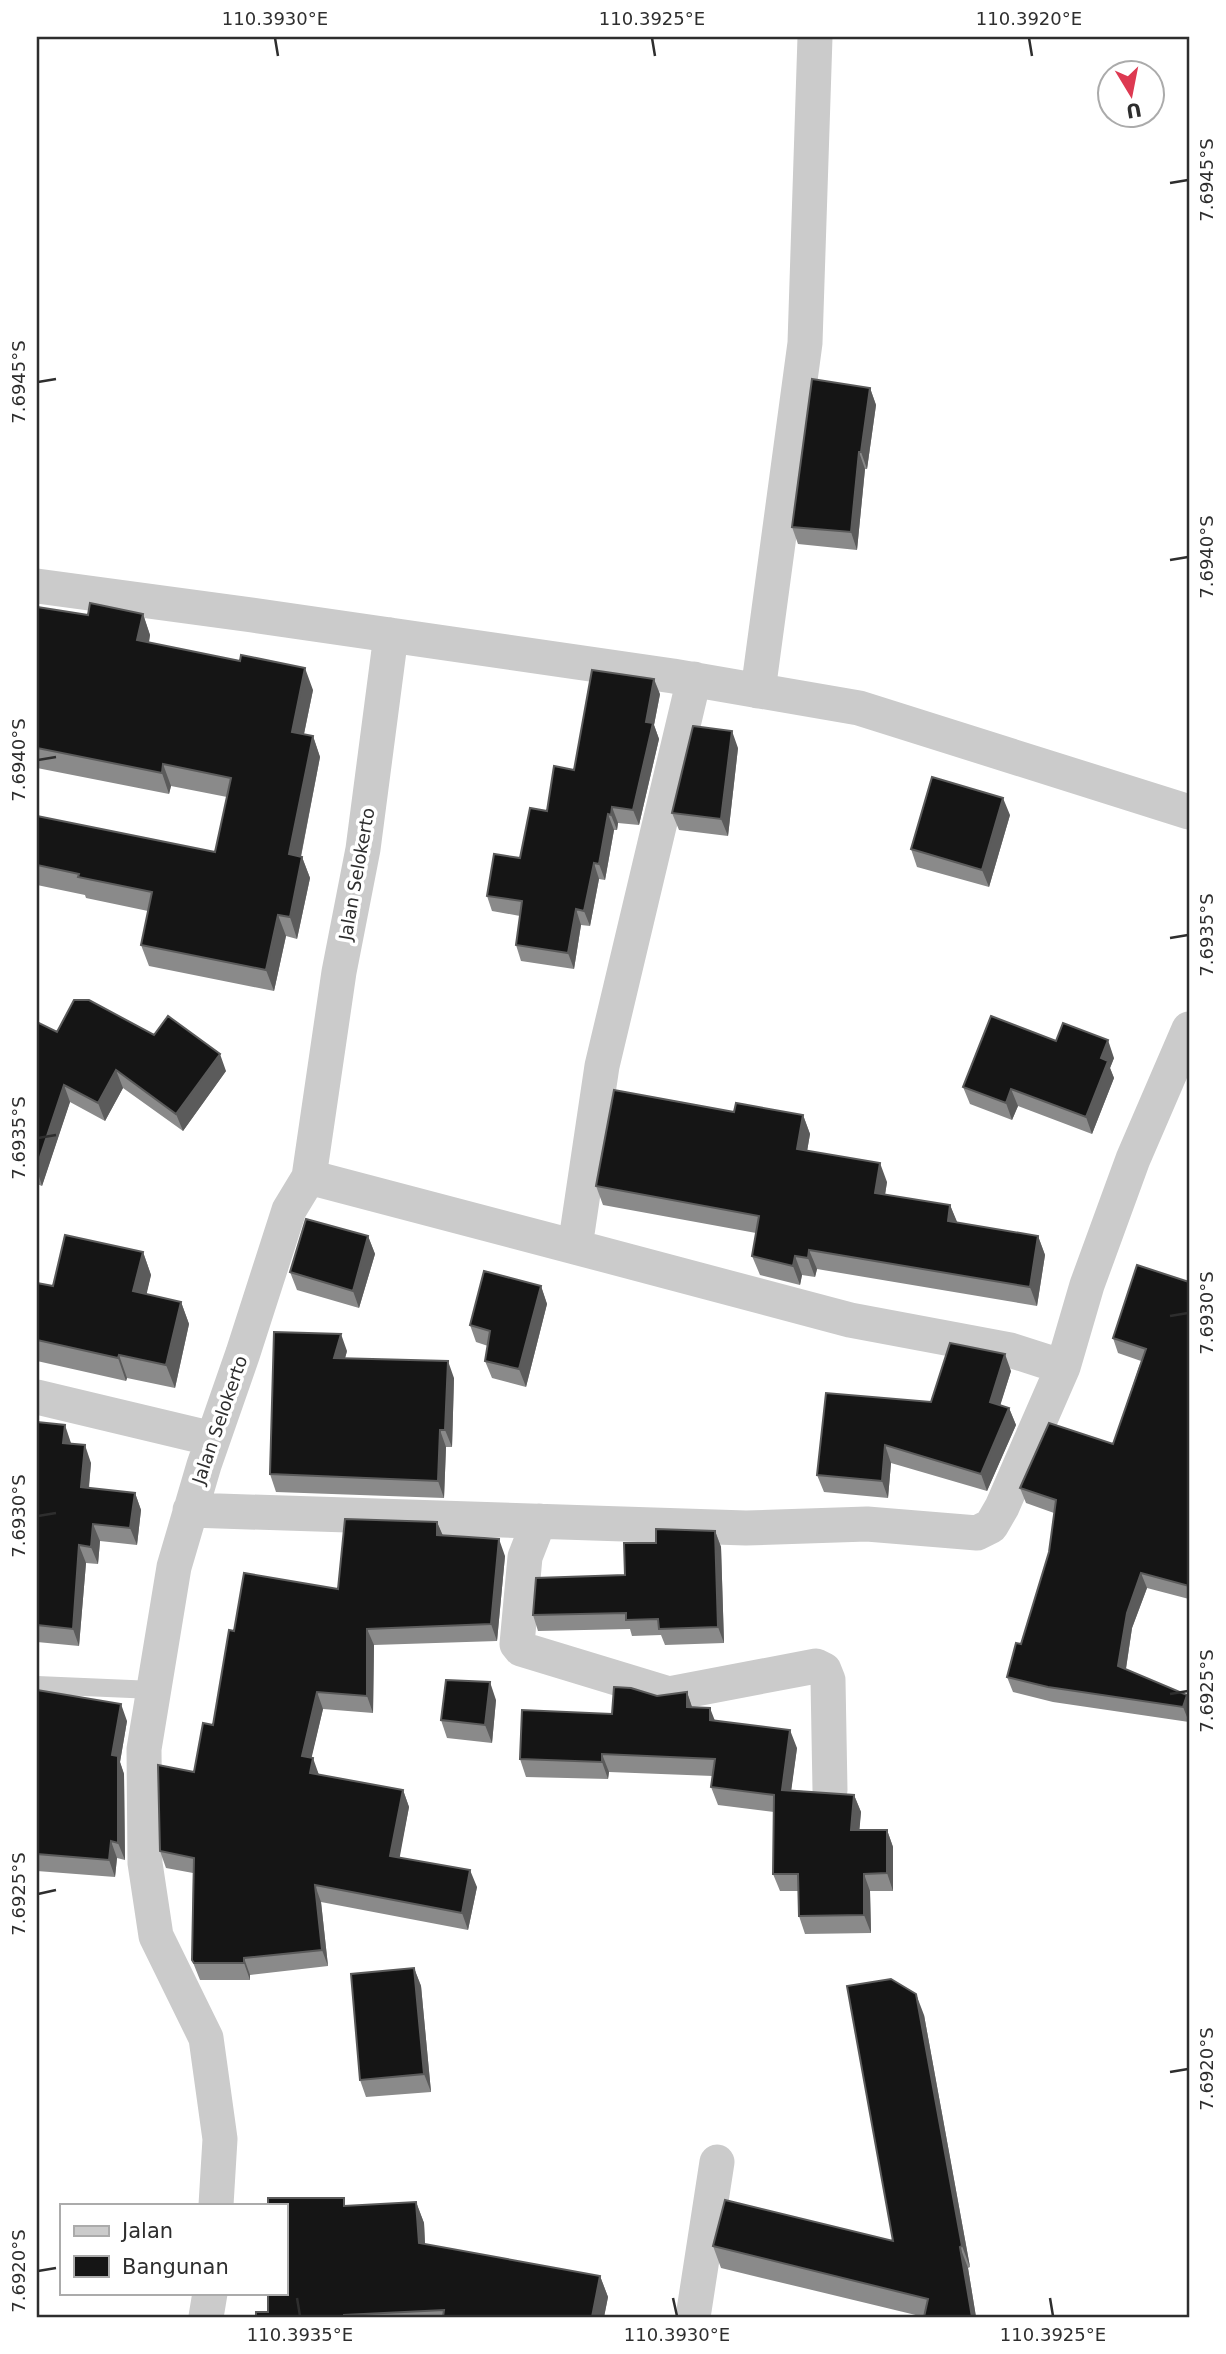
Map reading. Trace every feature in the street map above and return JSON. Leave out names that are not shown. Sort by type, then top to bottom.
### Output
[{"type":"street","points":[[758,691],[805,343],[815,37]]},
{"type":"street","points":[[37,586],[694,679],[859,708],[1189,813]]},
{"type":"street","name":"Jalan Selokerto","points":[[216,2204],[220,2139],[206,2038],[156,1936],[145,1863],[144,1749],[174,1567],[190,1510],[289,1210],[309,1177],[339,972],[363,849],[391,635]]},
{"type":"street","points":[[575,1247],[602,1066],[694,679]]},
{"type":"street","points":[[190,1510],[746,1528],[867,1524],[977,1533],[991,1526],[1002,1507],[1063,1367],[1087,1285],[1128,1172],[1189,1029]]},
{"type":"street","points":[[309,1177],[850,1320],[1010,1350],[1063,1367]]},
{"type":"street","points":[[37,1397],[213,1439]]},
{"type":"street","points":[[539,1521],[525,1557],[517,1644],[521,1649],[669,1694],[816,1666],[824,1670],[828,1680],[830,1790]]},
{"type":"street","points":[[693,2317],[717,2162]]},
{"type":"street","points":[[206,2317],[210,2294]]},
{"type":"lane","points":[[37,1685],[154,1690]]},
{"type":"building","points":[[812,379],[870,388],[859,452],[851,532],[792,527]]},
{"type":"building","points":[[90,603],[143,614],[137,640],[240,661],[241,655],[305,668],[292,732],[313,736],[289,854],[302,857],[290,917],[278,915],[266,970],[141,945],[152,892],[78,877],[79,874],[37,865],[37,816],[215,852],[231,778],[163,764],[162,773],[37,748],[37,607],[88,615]]},
{"type":"building","points":[[592,670],[654,679],[646,722],[653,723],[633,810],[612,807],[611,815],[608,814],[599,864],[594,863],[584,911],[576,909],[568,953],[516,945],[522,901],[487,896],[494,854],[520,858],[530,808],[547,811],[554,766],[574,770]]},
{"type":"building","points":[[693,726],[732,731],[721,819],[672,813]]},
{"type":"building","points":[[932,777],[1003,798],[982,870],[911,849]]},
{"type":"building","points":[[74,1000],[89,1000],[154,1035],[168,1016],[220,1054],[176,1114],[116,1070],[98,1103],[64,1085],[37,1166],[37,1022],[57,1032]]},
{"type":"building","points":[[991,1016],[1056,1041],[1063,1023],[1108,1040],[1101,1058],[1108,1061],[1086,1117],[1011,1089],[1006,1103],[963,1087]]},
{"type":"building","points":[[614,1090],[734,1112],[736,1103],[803,1115],[797,1149],[880,1163],[875,1193],[950,1205],[948,1221],[1038,1236],[1030,1287],[809,1250],[808,1258],[795,1256],[793,1266],[752,1256],[759,1216],[596,1186]]},
{"type":"building","points":[[306,1219],[368,1236],[353,1291],[290,1272]]},
{"type":"building","points":[[65,1235],[143,1252],[133,1291],[181,1302],[166,1365],[119,1355],[118,1358],[37,1340],[37,1283],[53,1286]]},
{"type":"building","points":[[1137,1265],[1189,1282],[1189,1586],[1141,1573],[1127,1613],[1118,1666],[1187,1695],[1183,1707],[1048,1687],[1007,1677],[1016,1643],[1021,1644],[1049,1552],[1056,1500],[1020,1488],[1049,1423],[1113,1444],[1146,1349],[1113,1338]]},
{"type":"building","points":[[484,1271],[541,1286],[519,1369],[485,1361],[490,1331],[470,1325]]},
{"type":"building","points":[[274,1332],[341,1334],[334,1358],[448,1361],[445,1430],[440,1430],[438,1481],[270,1474]]},
{"type":"building","points":[[950,1343],[1005,1354],[990,1402],[1009,1408],[981,1474],[885,1445],[882,1481],[817,1475],[826,1393],[931,1402]]},
{"type":"building","points":[[37,1422],[65,1425],[63,1443],[85,1445],[81,1487],[135,1493],[130,1528],[93,1524],[91,1547],[79,1545],[73,1629],[37,1625]]},
{"type":"building","points":[[345,1519],[437,1522],[437,1535],[499,1539],[491,1624],[367,1629],[367,1696],[317,1692],[302,1756],[313,1758],[310,1773],[403,1790],[390,1856],[470,1870],[462,1913],[315,1885],[322,1950],[244,1958],[244,1963],[194,1963],[194,1858],[160,1851],[158,1765],[194,1772],[203,1723],[213,1725],[229,1630],[234,1631],[244,1573],[338,1589]]},
{"type":"building","points":[[656,1529],[715,1531],[718,1627],[659,1629],[658,1619],[626,1620],[626,1613],[533,1615],[536,1578],[625,1575],[624,1543],[656,1543]]},
{"type":"building","points":[[446,1680],[490,1682],[485,1725],[441,1720]]},
{"type":"building","points":[[614,1687],[631,1688],[657,1696],[687,1692],[687,1707],[710,1708],[710,1720],[790,1730],[782,1790],[854,1795],[851,1830],[887,1830],[887,1873],[864,1874],[864,1915],[799,1916],[798,1874],[773,1874],[774,1795],[711,1787],[715,1759],[602,1754],[602,1762],[520,1759],[522,1710],[612,1714]]},
{"type":"building","points":[[37,1690],[121,1704],[112,1755],[118,1756],[118,1843],[111,1841],[109,1860],[37,1854]]},
{"type":"building","points":[[414,1968],[424,2074],[360,2080],[351,1974]]},
{"type":"building","points":[[891,1979],[916,1994],[962,2246],[960,2247],[972,2317],[924,2317],[928,2299],[713,2246],[725,2200],[893,2241],[847,1986]]},
{"type":"building","points":[[268,2198],[344,2198],[344,2206],[416,2202],[419,2243],[600,2276],[592,2317],[443,2317],[444,2310],[344,2317],[256,2317],[256,2312],[268,2312],[268,2294],[287,2294],[287,2204],[268,2204]]}]
